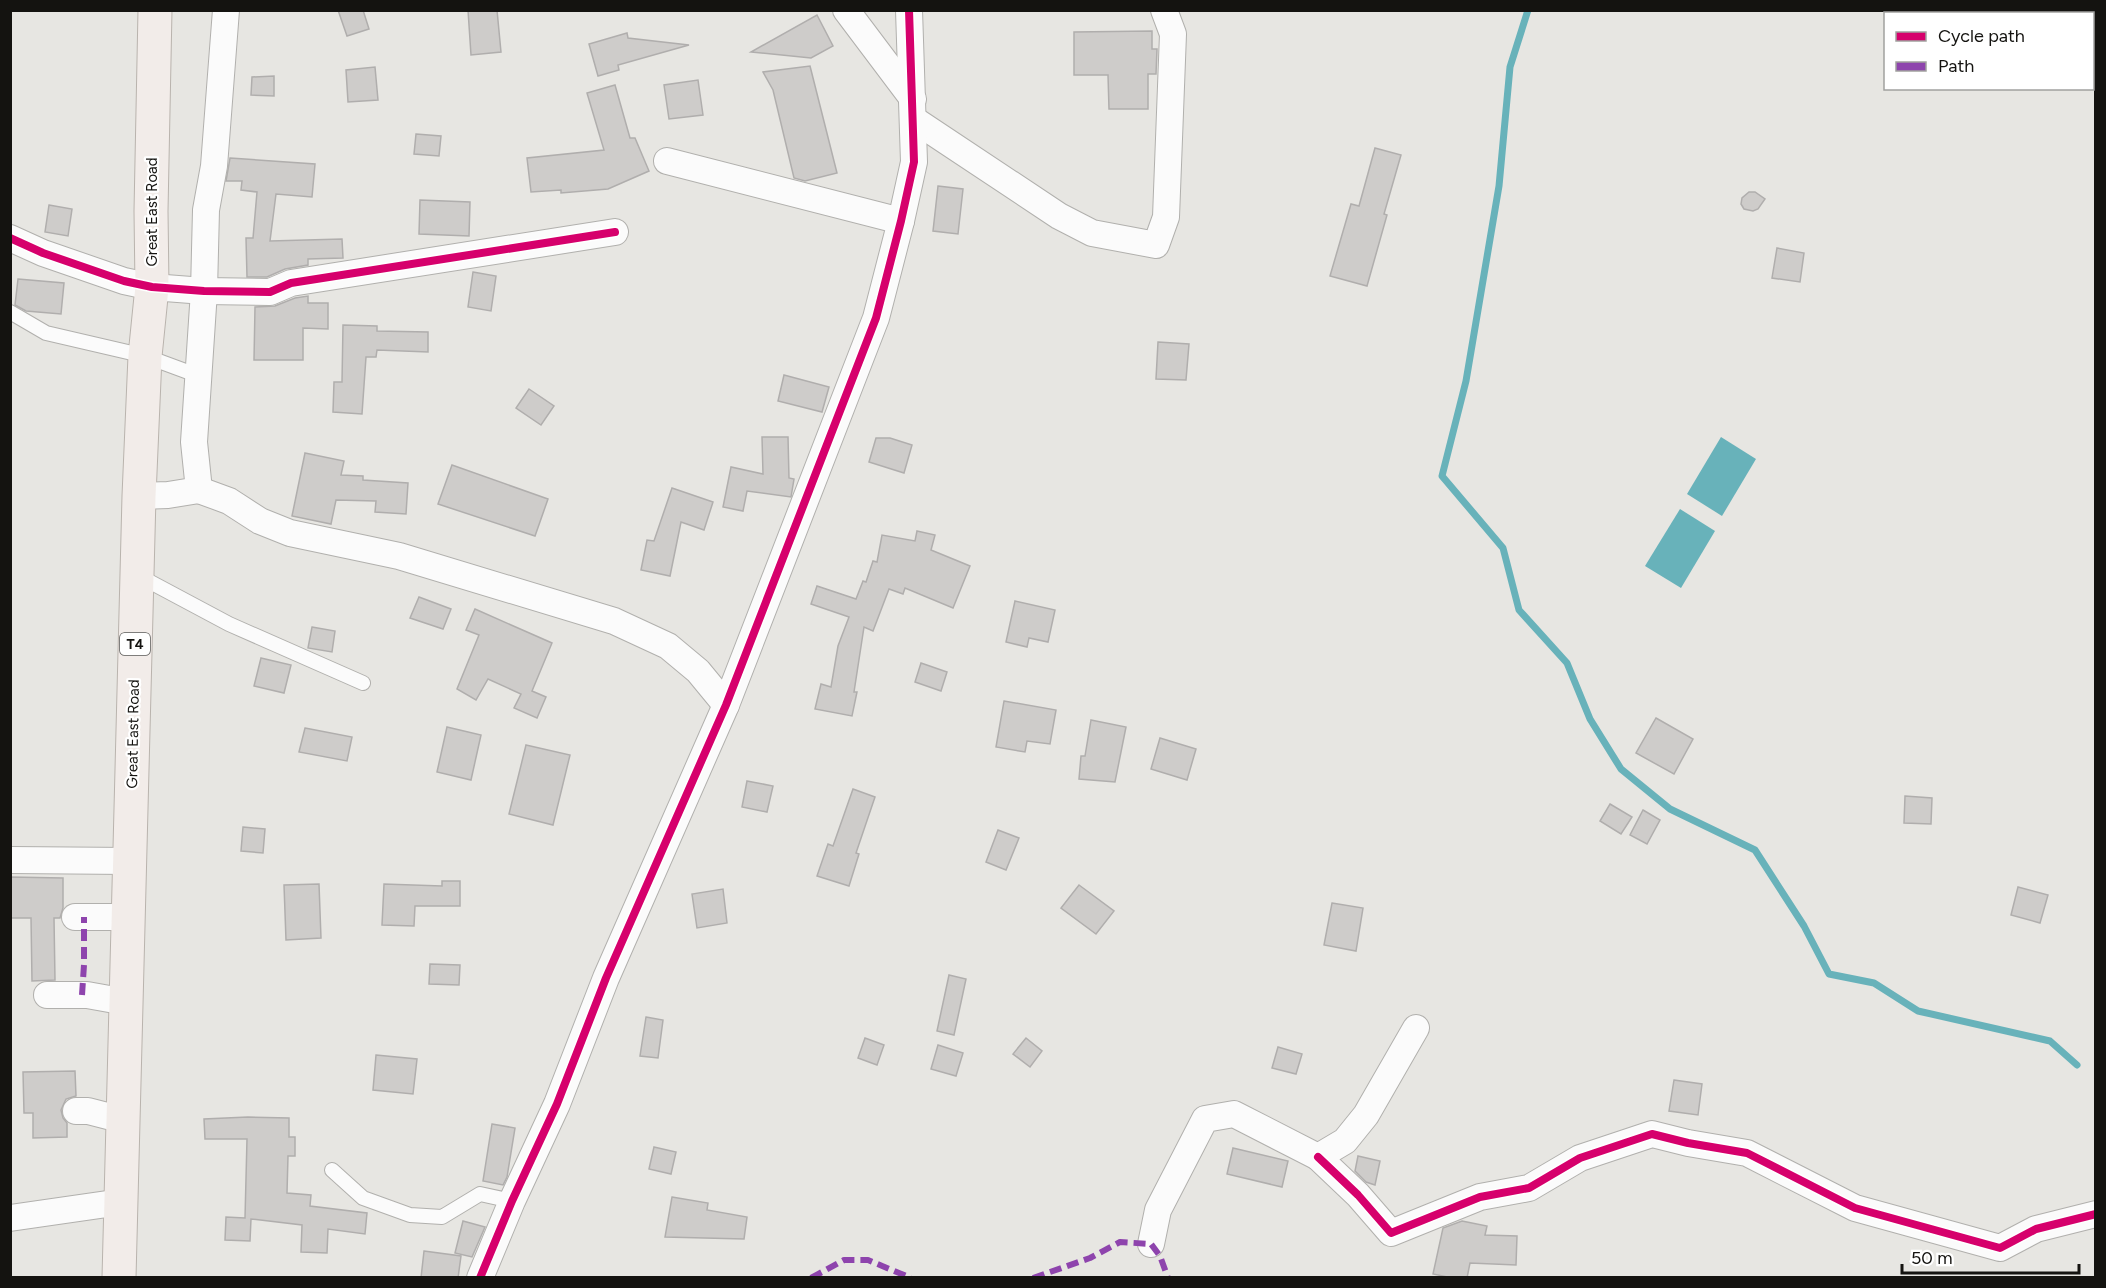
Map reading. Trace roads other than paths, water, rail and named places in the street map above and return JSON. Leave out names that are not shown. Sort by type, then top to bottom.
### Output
[{"type":"highway","name":"Great East Road","points":[[119,1278],[139,496],[145,356],[152,286],[151,211],[155,10]]},
{"type":"street","points":[[199,490],[194,441],[204,291],[206,210],[214,166],[226,10]]},
{"type":"street","points":[[846,10],[913,109],[1059,216],[1092,233],[1156,245],[1166,218],[1173,34],[1164,10]]},
{"type":"street","points":[[480,1278],[557,1104],[606,978],[726,705],[876,318],[902,221],[914,162],[909,10]]},
{"type":"street","points":[[667,162],[902,221]]},
{"type":"street","points":[[10,238],[43,253],[124,281],[204,291],[270,292],[291,283],[615,232]]},
{"type":"street","points":[[139,496],[168,495],[199,490],[229,501],[260,521],[290,533],[399,556],[614,621],[668,646],[698,671],[726,705]]},
{"type":"street","points":[[10,860],[130,861]]},
{"type":"street","points":[[75,917],[128,917]]},
{"type":"street","points":[[47,995],[87,995],[126,1002]]},
{"type":"street","points":[[1318,1157],[1345,1141],[1366,1115],[1416,1028]]},
{"type":"street","points":[[76,1111],[123,1120]]},
{"type":"street","points":[[1151,1244],[1158,1210],[1205,1119],[1234,1114],[1318,1157],[1358,1195],[1391,1233],[1480,1197],[1530,1188],[1580,1158],[1653,1134],[1688,1143],[1747,1152],[1855,1208],[2000,1248],[2036,1229],[2096,1214]]},
{"type":"street","points":[[10,1218],[121,1202]]},
{"type":"lane","points":[[10,312],[46,333],[145,356],[199,376]]},
{"type":"lane","points":[[137,575],[229,624],[363,683]]},
{"type":"lane","points":[[332,1170],[363,1198],[410,1215],[442,1217],[480,1194],[512,1202]]},
{"type":"water","points":[[1721,437],[1756,459],[1722,516],[1687,494]]},
{"type":"water","points":[[1680,509],[1715,531],[1681,588],[1645,566]]},
{"type":"waterway","points":[[1528,10],[1510,67],[1499,186],[1466,381],[1442,476],[1503,548],[1519,610],[1567,663],[1590,719],[1621,769],[1670,809],[1755,850],[1804,926],[1829,974],[1874,983],[1918,1011],[2050,1041],[2077,1065]]}]
